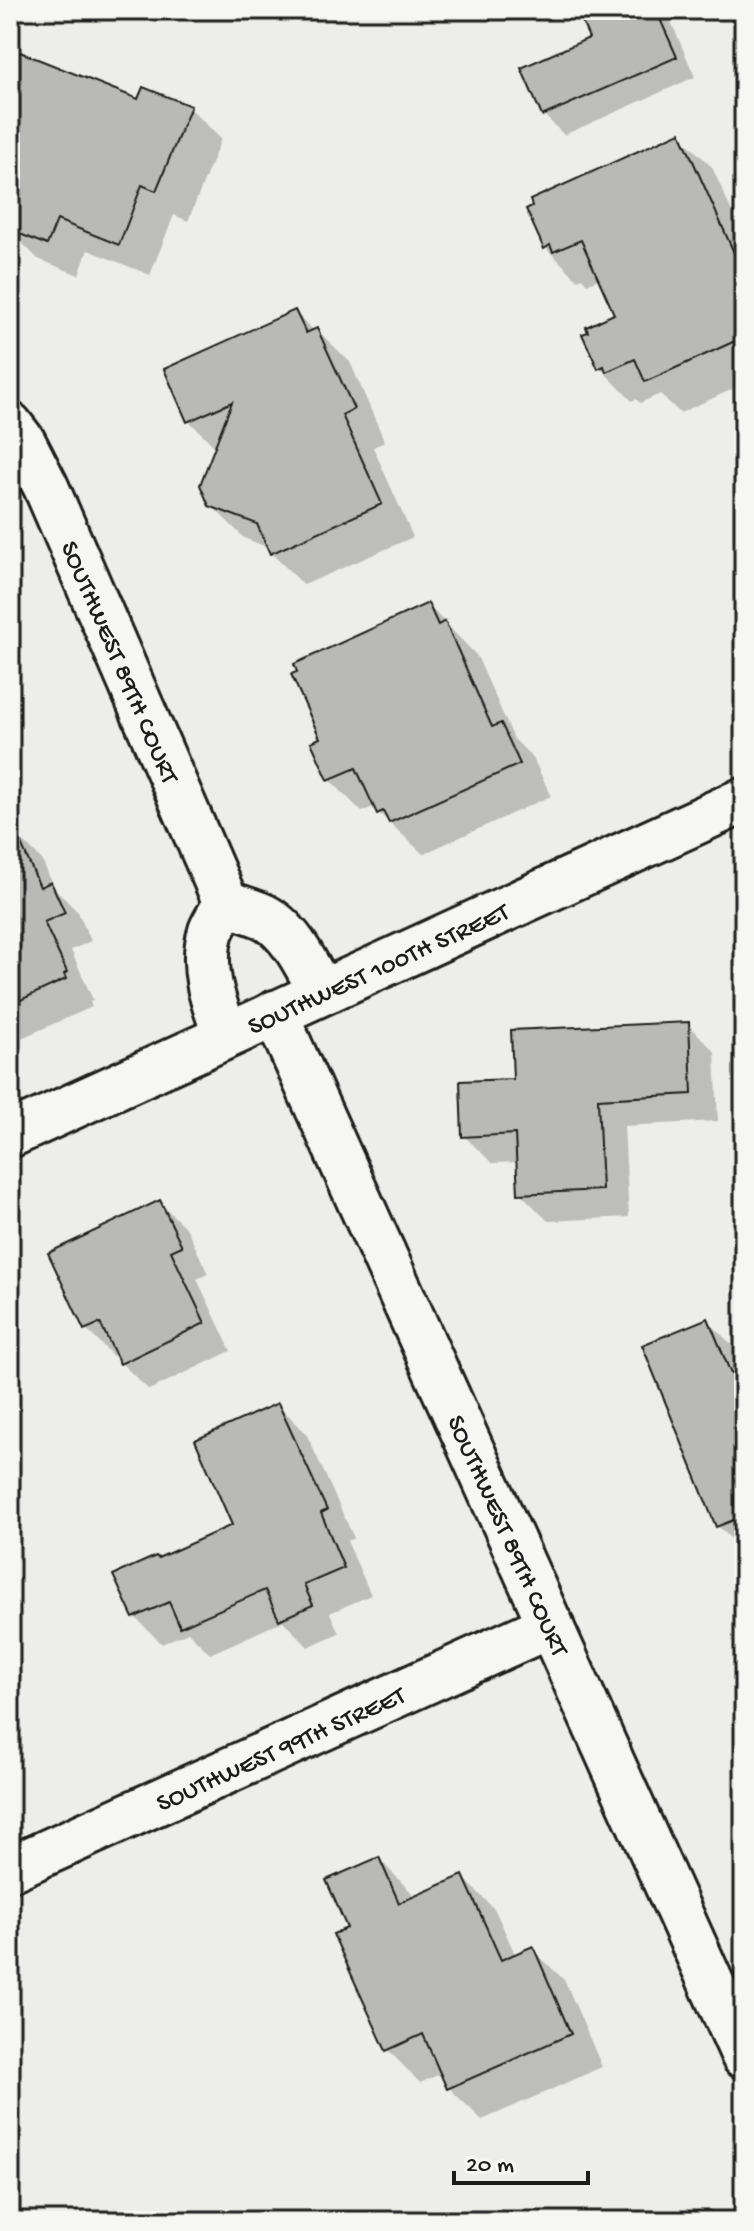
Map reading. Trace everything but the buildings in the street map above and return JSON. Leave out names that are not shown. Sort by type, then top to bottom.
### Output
[{"type":"street","name":"SOUTHWEST 89TH COURT","points":[[10,425],[23,442],[46,487],[226,903]]},
{"type":"street","name":"SOUTHWEST 100TH STREET","points":[[10,1135],[744,800]]},
{"type":"street","points":[[226,1035],[209,987],[208,956],[212,931],[226,903],[266,917],[288,937],[303,957],[321,992]]},
{"type":"street","name":"SOUTHWEST 89TH COURT","points":[[275,1013],[744,2056]]},
{"type":"street","name":"SOUTHWEST 99TH STREET","points":[[10,1869],[551,1625]]}]
